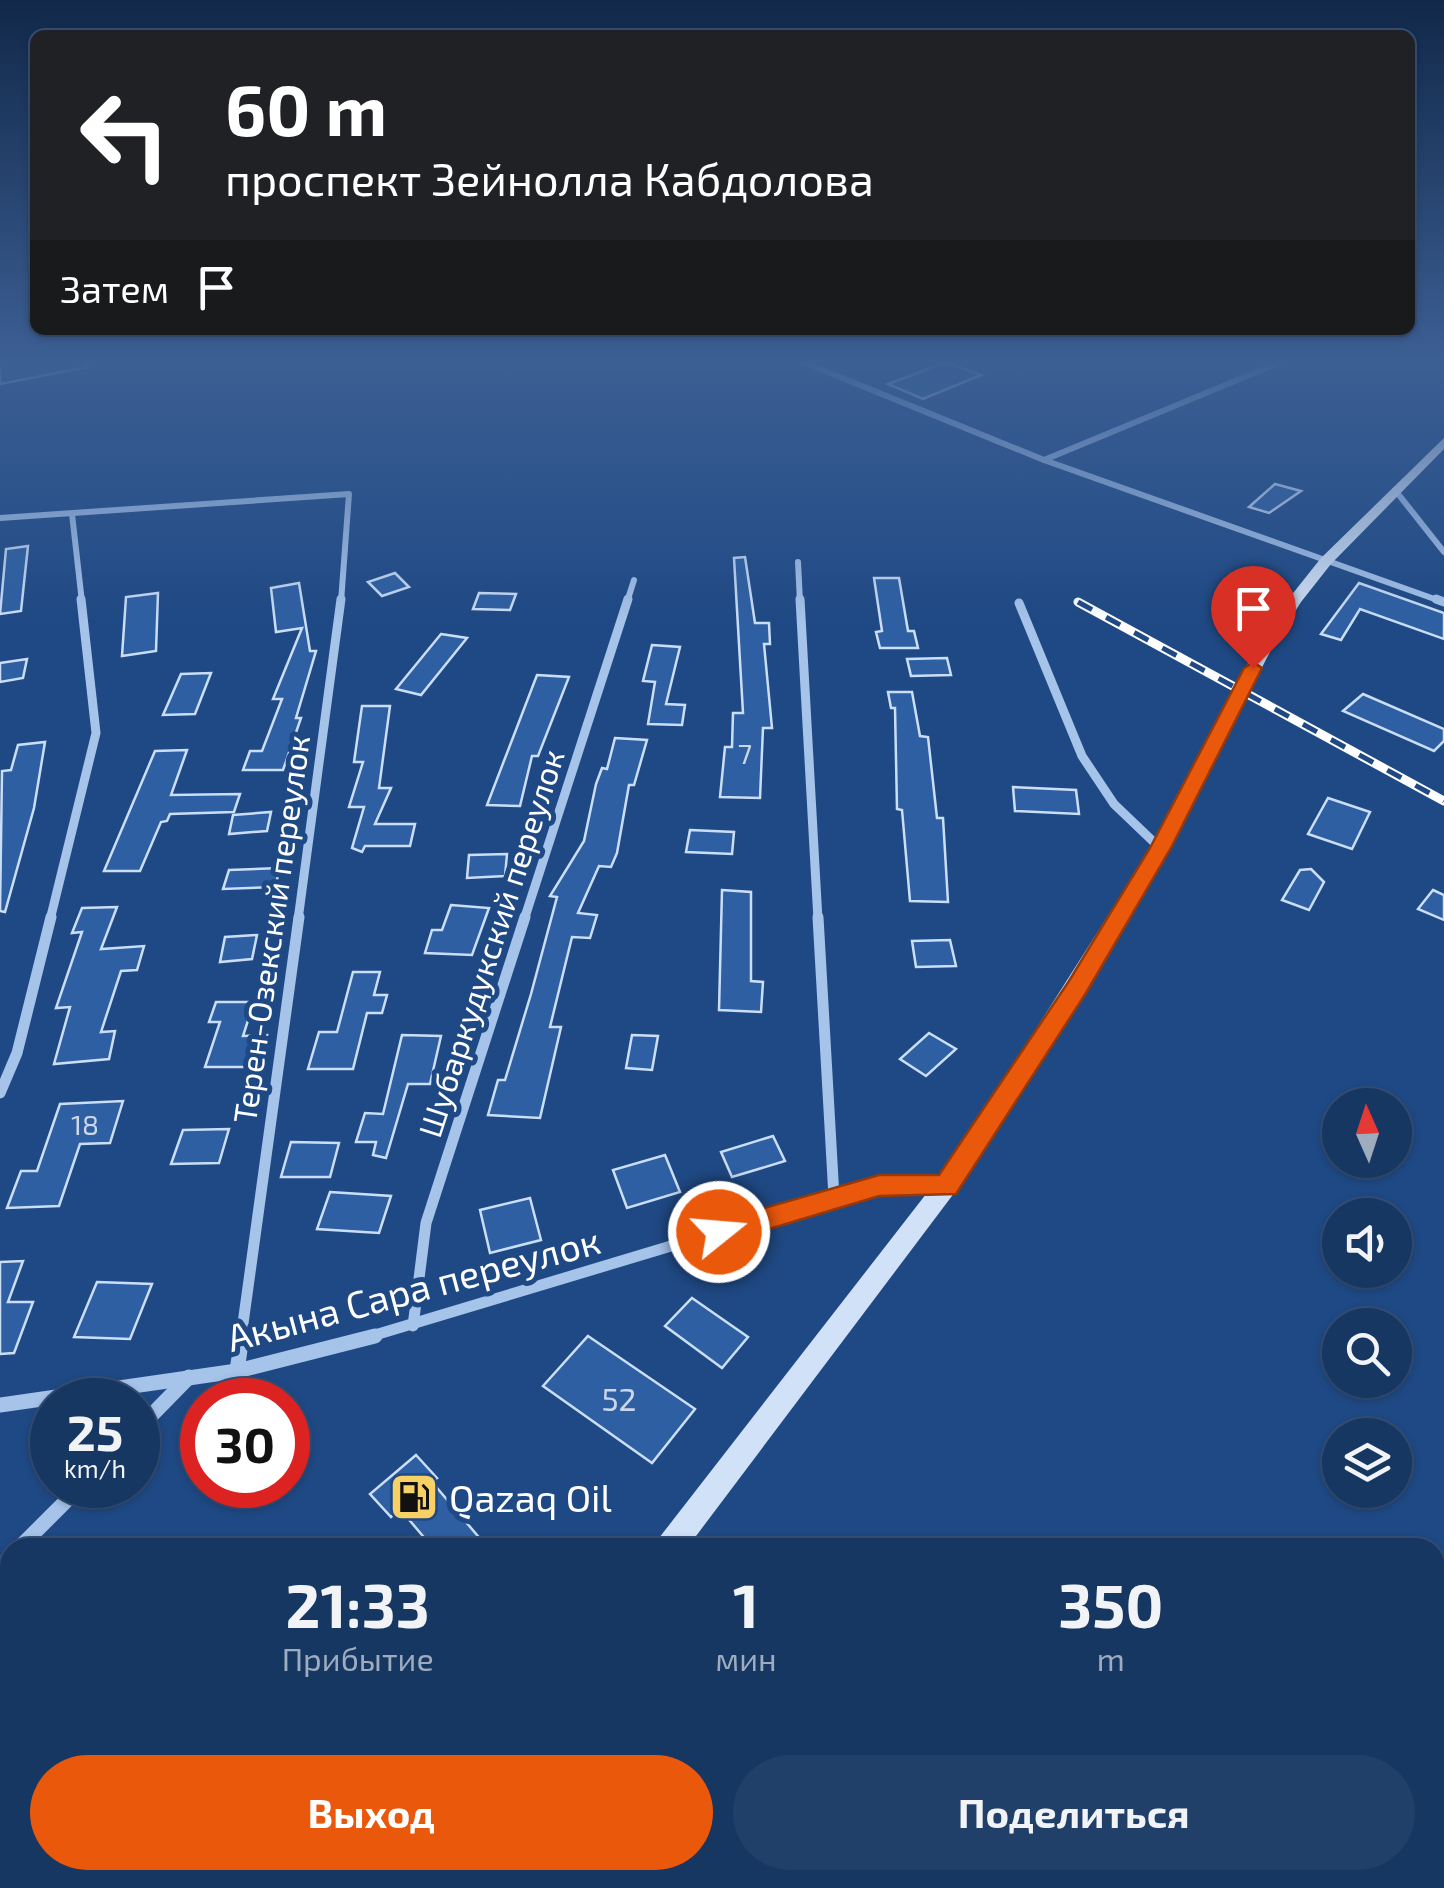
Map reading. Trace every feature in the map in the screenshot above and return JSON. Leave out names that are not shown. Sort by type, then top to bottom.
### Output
[{"type":"main road","points":[[677,1538],[946,1186],[1078,987],[1160,848],[1264,648],[1326,561],[1439,447]]},
{"type":"street","points":[[1012,447],[1444,602]]},
{"type":"street","points":[[1044,460],[1075,447]]},
{"type":"street","points":[[1395,490],[1444,552]]},
{"type":"street","name":"Терен-Озекский переулок","points":[[72,514],[348,494],[336,642],[237,1370]]},
{"type":"street","points":[[0,518],[72,514],[96,733],[17,1053],[0,1093]]},
{"type":"street","points":[[798,562],[834,1197]]},
{"type":"street","name":"Шубаркудукский переулок","points":[[414,1326],[426,1223],[634,580]]},
{"type":"street","points":[[1019,602],[1082,756],[1114,804],[1160,848]]},
{"type":"street","name":"Акына Сара переулок","points":[[189,1378],[237,1370],[414,1326],[834,1197],[879,1186],[946,1186]]},
{"type":"street","name":"Акына Сара переулок","points":[[0,1405],[180,1379]]},
{"type":"street","points":[[160,1407],[180,1387]]},
{"type":"street","points":[[29,1538],[59,1508]]},
{"type":"building","points":[[1275,484],[1301,491],[1269,513],[1249,507]]},
{"type":"building","points":[[28,546],[21,611],[0,614],[6,549]]},
{"type":"building","points":[[745,557],[755,623],[769,623],[770,644],[764,644],[772,728],[763,728],[760,798],[720,797],[725,747],[732,747],[733,713],[743,713],[734,558]]},
{"type":"building","points":[[395,573],[409,587],[382,596],[368,582]]},
{"type":"building","points":[[874,578],[899,578],[908,631],[914,631],[918,648],[880,648],[876,632],[882,631]]},
{"type":"building","points":[[299,583],[310,651],[316,651],[296,718],[301,718],[283,770],[243,770],[250,751],[262,751],[282,699],[273,699],[302,628],[276,632],[271,588]]},
{"type":"building","points":[[1359,583],[1444,613],[1444,639],[1360,609],[1341,640],[1321,634]]},
{"type":"building","points":[[158,593],[156,651],[122,656],[126,597]]},
{"type":"building","points":[[479,593],[516,594],[510,610],[473,609]]},
{"type":"building","points":[[441,634],[467,638],[421,695],[396,689]]},
{"type":"building","points":[[652,645],[680,647],[666,704],[685,705],[682,725],[648,724],[655,682],[643,681]]},
{"type":"building","points":[[947,658],[951,675],[911,676],[907,659]]},
{"type":"building","points":[[27,659],[23,678],[0,682],[0,663]]},
{"type":"building","points":[[211,673],[195,714],[163,715],[181,674]]},
{"type":"building","points":[[537,675],[569,677],[538,756],[532,756],[520,806],[487,805]]},
{"type":"building","points":[[888,692],[912,692],[920,736],[928,737],[937,818],[943,818],[948,902],[910,901],[902,810],[897,809],[895,708],[891,708]]},
{"type":"building","points":[[1363,694],[1444,729],[1444,741],[1434,751],[1343,711]]},
{"type":"building","points":[[362,706],[390,706],[379,788],[391,788],[375,824],[415,824],[410,846],[365,846],[362,852],[352,848],[364,807],[349,807],[363,762],[354,762]]},
{"type":"building","points":[[615,738],[647,740],[634,785],[629,785],[617,853],[611,867],[599,866],[578,913],[597,915],[590,938],[572,937],[550,1027],[561,1027],[540,1118],[488,1115],[498,1080],[505,1080],[531,994],[557,897],[550,896],[584,841],[596,784],[602,768],[607,769]]},
{"type":"building","points":[[45,742],[34,808],[5,912],[0,911],[2,771],[11,770],[18,745]]},
{"type":"building","points":[[187,750],[171,795],[240,794],[234,812],[170,814],[167,821],[161,822],[140,871],[104,871],[155,751]]},
{"type":"building","points":[[1013,787],[1076,790],[1079,814],[1015,811]]},
{"type":"building","points":[[1328,798],[1370,812],[1352,849],[1308,834]]},
{"type":"building","points":[[271,812],[267,831],[229,834],[233,815]]},
{"type":"building","points":[[690,830],[734,832],[732,854],[686,852]]},
{"type":"building","points":[[507,854],[505,876],[467,878],[469,855]]},
{"type":"building","points":[[280,868],[275,887],[223,889],[229,870]]},
{"type":"building","points":[[1311,869],[1324,882],[1309,910],[1282,900],[1300,870]]},
{"type":"building","points":[[722,890],[751,892],[751,981],[763,982],[761,1012],[719,1010]]},
{"type":"building","points":[[1433,890],[1444,895],[1444,920],[1418,909]]},
{"type":"building","points":[[451,905],[489,908],[472,955],[425,953],[432,930],[442,930]]},
{"type":"building","points":[[117,907],[101,949],[144,946],[137,970],[121,971],[101,1032],[115,1031],[109,1059],[54,1064],[70,1007],[56,1008],[82,932],[72,933],[82,908]]},
{"type":"building","points":[[257,935],[252,959],[220,962],[225,937]]},
{"type":"building","points":[[950,940],[956,966],[916,967],[912,941]]},
{"type":"building","points":[[353,972],[380,972],[374,995],[387,995],[382,1013],[367,1013],[353,1069],[308,1069],[319,1032],[337,1032]]},
{"type":"building","points":[[216,1002],[254,1002],[243,1036],[267,1035],[257,1067],[205,1067],[220,1022],[209,1022]]},
{"type":"building","points":[[929,1033],[956,1049],[926,1076],[900,1059]]},
{"type":"building","points":[[402,1035],[441,1036],[430,1084],[408,1084],[386,1158],[373,1155],[376,1142],[356,1142],[365,1113],[383,1114]]},
{"type":"building","points":[[632,1035],[658,1036],[652,1070],[626,1068]]},
{"type":"building","points":[[123,1101],[110,1143],[80,1144],[59,1206],[7,1208],[21,1171],[37,1171],[60,1104]]},
{"type":"building","points":[[229,1129],[219,1163],[171,1164],[183,1130]]},
{"type":"building","points":[[773,1136],[785,1161],[732,1177],[721,1152]]},
{"type":"building","points":[[291,1142],[339,1143],[330,1177],[281,1177]]},
{"type":"building","points":[[665,1155],[680,1192],[627,1208],[613,1170]]},
{"type":"building","points":[[330,1192],[391,1196],[379,1233],[317,1229]]},
{"type":"building","points":[[530,1198],[541,1240],[490,1253],[480,1210]]},
{"type":"building","points":[[23,1261],[8,1302],[33,1302],[14,1353],[0,1354],[0,1262]]},
{"type":"building","points":[[97,1282],[152,1284],[130,1339],[74,1337]]},
{"type":"building","points":[[692,1298],[748,1337],[722,1368],[665,1326]]},
{"type":"building","points":[[588,1336],[695,1409],[652,1463],[543,1386]]},
{"type":"building","points":[[416,1455],[437,1478],[432,1482],[480,1538],[425,1538],[400,1509],[391,1517],[370,1494]]},
{"type":"railway","points":[[1078,602],[1444,801]]},
{"type":"place","name":"Qazaq Oil","points":[[414,1497]]},
{"type":"route","points":[[719,1232],[879,1186],[946,1186],[1078,987],[1160,848],[1253,668]]}]
